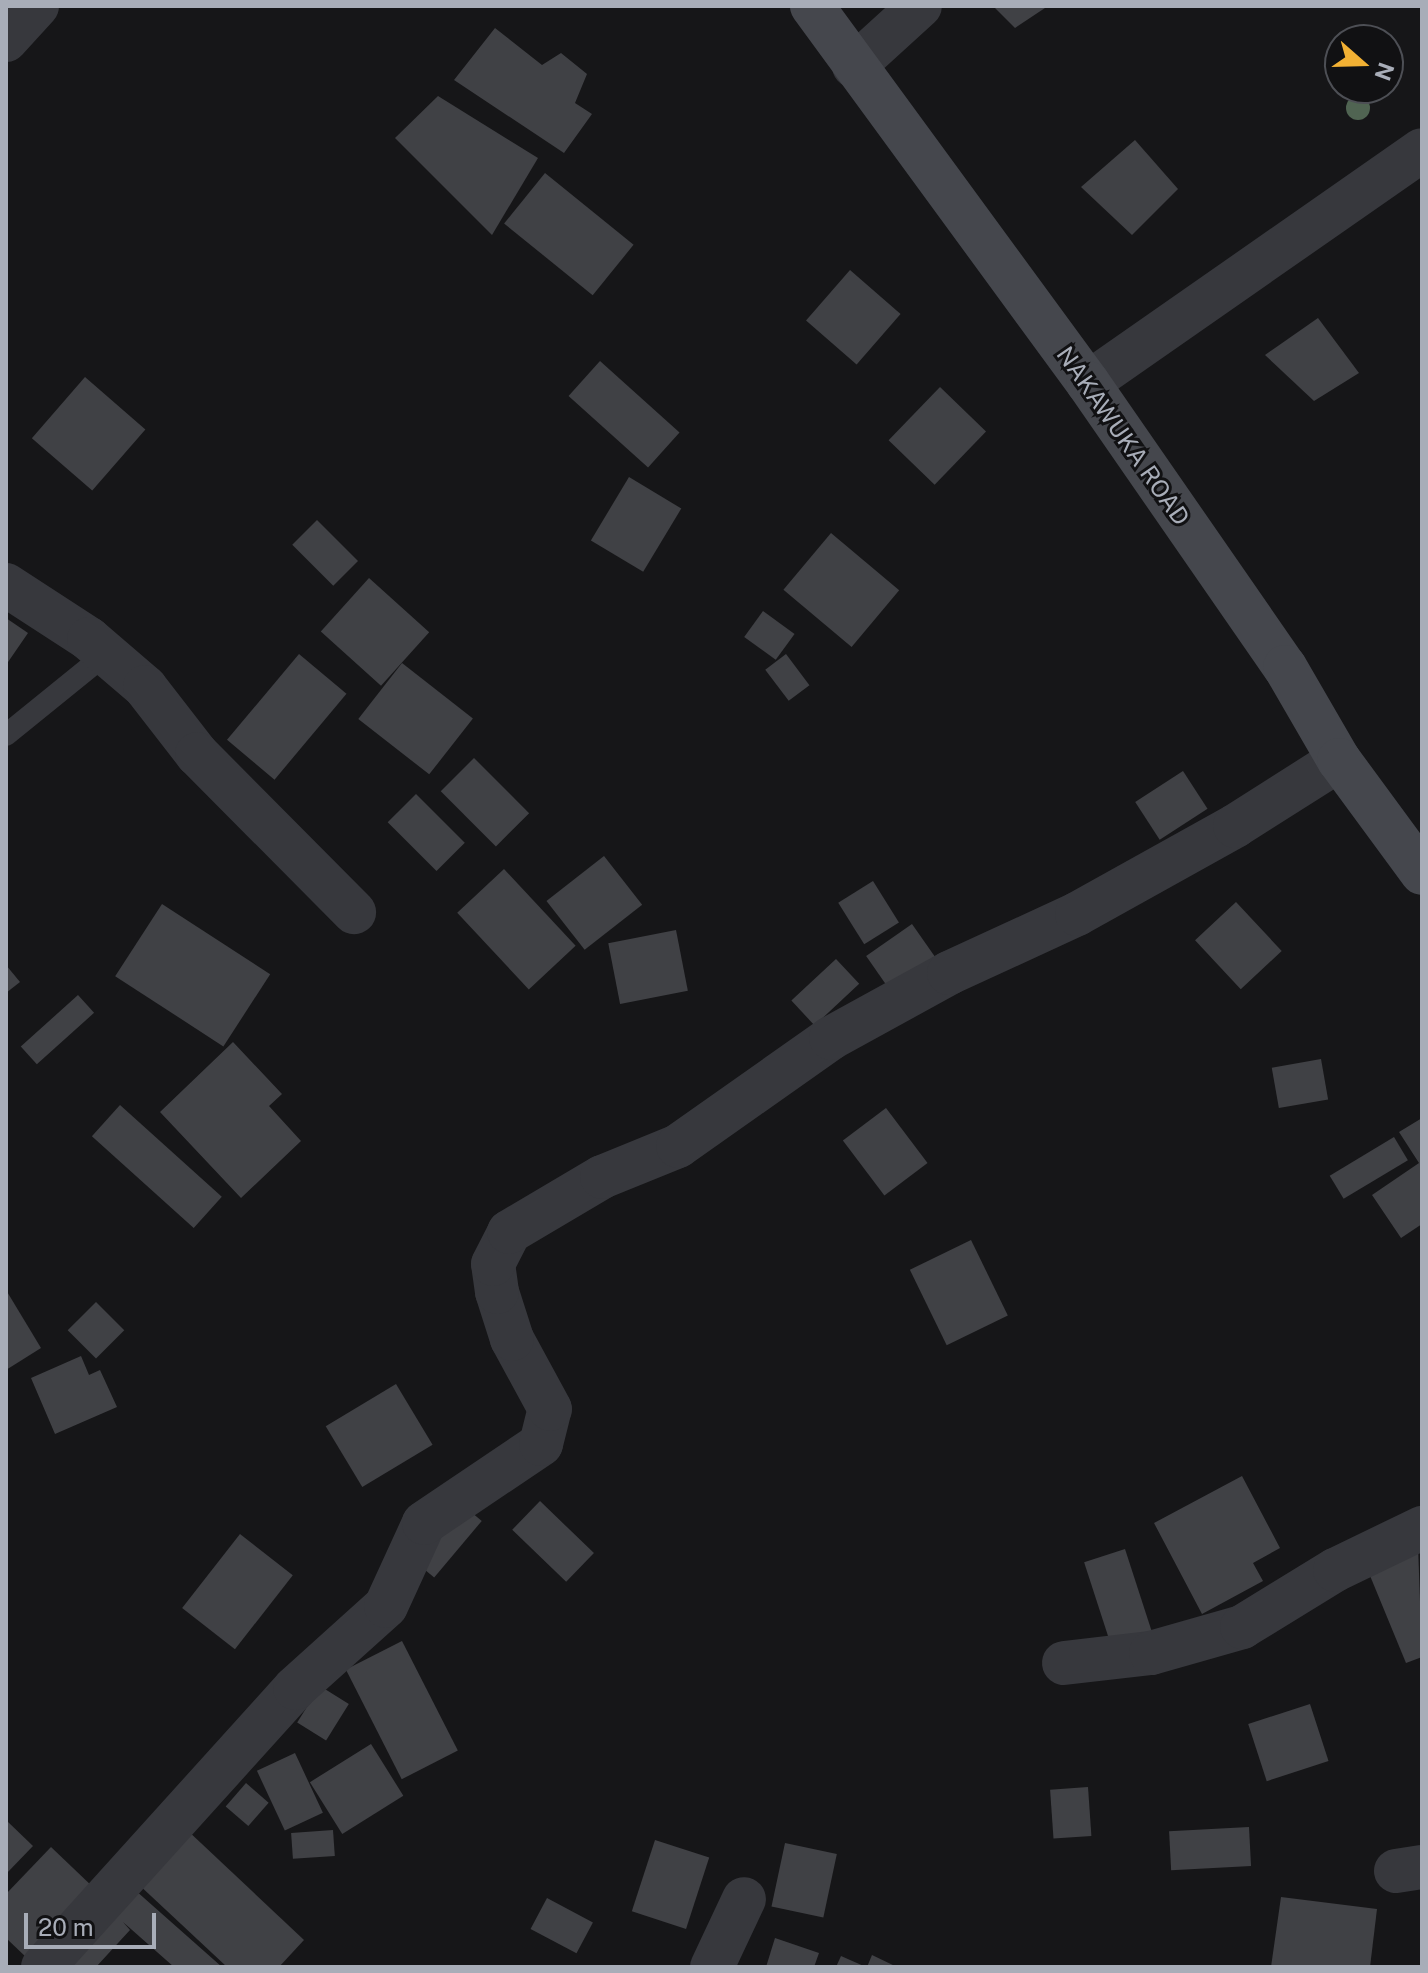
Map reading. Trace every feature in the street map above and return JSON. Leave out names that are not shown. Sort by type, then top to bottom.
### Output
[{"type":"main road","name":"NAKAWUKA ROAD","points":[[812,6],[1088,383],[1285,667],[1339,760],[1422,873]]},
{"type":"street","points":[[6,40],[37,6]]},
{"type":"street","points":[[854,66],[920,6]]},
{"type":"street","points":[[1088,383],[1422,150]]},
{"type":"street","points":[[6,585],[106,654],[145,687],[197,754],[354,912]]},
{"type":"street","points":[[43,1967],[295,1688],[386,1606],[424,1523],[541,1444],[550,1409],[512,1339],[497,1292],[493,1264],[509,1232],[602,1177],[678,1146],[844,1030],[949,973],[1090,906],[1235,826],[1339,760]]},
{"type":"street","points":[[1064,1663],[1151,1653],[1242,1627],[1335,1570],[1422,1528]]},
{"type":"street","points":[[712,1967],[744,1899]]},
{"type":"lane","points":[[6,735],[106,654]]},
{"type":"building","points":[[993,6],[1048,6],[1015,28]]},
{"type":"building","points":[[495,28],[542,65],[561,53],[587,74],[575,103],[592,114],[564,153],[454,80]]},
{"type":"building","points":[[438,96],[538,158],[492,235],[395,138]]},
{"type":"building","points":[[1135,140],[1178,189],[1132,235],[1081,187]]},
{"type":"building","points":[[545,173],[634,245],[593,295],[504,224]]},
{"type":"building","points":[[850,270],[901,314],[857,365],[806,321]]},
{"type":"building","points":[[1318,318],[1359,373],[1314,401],[1265,355]]},
{"type":"building","points":[[600,361],[680,433],[648,468],[569,396]]},
{"type":"building","points":[[85,377],[145,429],[92,491],[32,438]]},
{"type":"building","points":[[940,387],[986,431],[935,485],[889,440]]},
{"type":"building","points":[[629,477],[681,508],[643,572],[591,540]]},
{"type":"building","points":[[317,520],[358,561],[333,586],[292,545]]},
{"type":"building","points":[[831,533],[899,590],[852,647],[783,590]]},
{"type":"building","points":[[369,578],[429,632],[381,686],[321,632]]},
{"type":"building","points":[[763,611],[795,634],[776,660],[744,637]]},
{"type":"building","points":[[6,618],[28,633],[6,665]]},
{"type":"building","points":[[299,654],[346,694],[275,780],[227,740]]},
{"type":"building","points":[[786,654],[809,685],[789,701],[765,670]]},
{"type":"building","points":[[402,663],[473,718],[429,774],[358,719]]},
{"type":"building","points":[[474,758],[529,813],[496,846],[441,791]]},
{"type":"building","points":[[1183,771],[1208,809],[1160,840],[1135,802]]},
{"type":"building","points":[[416,794],[465,843],[437,871],[388,822]]},
{"type":"building","points":[[604,856],[642,905],[585,950],[546,901]]},
{"type":"building","points":[[504,869],[576,946],[529,989],[457,913]]},
{"type":"building","points":[[873,881],[899,923],[864,944],[838,903]]},
{"type":"building","points":[[1236,902],[1282,951],[1241,989],[1195,940]]},
{"type":"building","points":[[162,904],[270,974],[223,1046],[115,976]]},
{"type":"building","points":[[912,924],[937,960],[891,992],[866,956]]},
{"type":"building","points":[[676,930],[688,991],[620,1004],[608,943]]},
{"type":"building","points":[[836,959],[859,984],[815,1025],[791,1001]]},
{"type":"building","points":[[6,965],[20,982],[6,993]]},
{"type":"building","points":[[78,995],[94,1013],[37,1064],[21,1047]]},
{"type":"building","points":[[233,1042],[282,1094],[269,1106],[301,1141],[241,1198],[160,1112]]},
{"type":"building","points":[[1321,1059],[1328,1099],[1279,1108],[1272,1068]]},
{"type":"building","points":[[120,1105],[222,1197],[194,1228],[92,1136]]},
{"type":"building","points":[[886,1108],[928,1163],[884,1196],[843,1140]]},
{"type":"building","points":[[1422,1118],[1422,1224],[1401,1238],[1372,1195],[1419,1163],[1399,1132]]},
{"type":"building","points":[[1394,1137],[1408,1160],[1344,1199],[1330,1176]]},
{"type":"building","points":[[971,1240],[1008,1315],[947,1345],[910,1270]]},
{"type":"building","points":[[6,1290],[41,1348],[6,1370]]},
{"type":"building","points":[[96,1302],[124,1330],[96,1359],[68,1330]]},
{"type":"building","points":[[81,1356],[89,1375],[100,1370],[117,1407],[55,1434],[31,1378]]},
{"type":"building","points":[[396,1384],[433,1445],[362,1487],[326,1426]]},
{"type":"building","points":[[1242,1476],[1280,1548],[1253,1563],[1263,1581],[1202,1614],[1154,1523]]},
{"type":"building","points":[[458,1501],[482,1521],[434,1578],[410,1558]]},
{"type":"building","points":[[540,1501],[594,1553],[566,1582],[512,1530]]},
{"type":"building","points":[[240,1534],[293,1575],[235,1649],[182,1608]]},
{"type":"building","points":[[1418,1545],[1422,1657],[1406,1663],[1366,1566]]},
{"type":"building","points":[[1125,1549],[1153,1634],[1112,1647],[1084,1562]]},
{"type":"building","points":[[402,1641],[458,1751],[402,1779],[346,1670]]},
{"type":"building","points":[[320,1686],[349,1704],[326,1740],[297,1722]]},
{"type":"building","points":[[1310,1704],[1329,1761],[1267,1781],[1248,1724]]},
{"type":"building","points":[[371,1744],[403,1796],[342,1834],[310,1782]]},
{"type":"building","points":[[295,1753],[323,1813],[285,1831],[257,1771]]},
{"type":"building","points":[[246,1783],[269,1803],[248,1826],[226,1806]]},
{"type":"building","points":[[1088,1787],[1091,1836],[1054,1839],[1050,1790]]},
{"type":"building","points":[[6,1820],[33,1846],[6,1874]]},
{"type":"building","points":[[1249,1827],[1251,1866],[1171,1870],[1169,1831]]},
{"type":"building","points":[[186,1829],[304,1940],[279,1967],[227,1967],[136,1882]]},
{"type":"building","points":[[333,1830],[335,1856],[293,1859],[291,1833]]},
{"type":"building","points":[[655,1840],[709,1858],[686,1929],[632,1911]]},
{"type":"building","points":[[785,1843],[837,1854],[823,1918],[771,1907]]},
{"type":"building","points":[[51,1847],[95,1889],[28,1959],[6,1938],[6,1894]]},
{"type":"building","points":[[135,1890],[222,1967],[174,1967],[123,1922],[130,1930],[96,1967],[71,1967]]},
{"type":"building","points":[[1281,1897],[1377,1909],[1370,1967],[1271,1967]]},
{"type":"building","points":[[547,1898],[593,1922],[576,1953],[531,1929]]},
{"type":"building","points":[[775,1938],[819,1953],[814,1967],[766,1967]]},
{"type":"building","points":[[872,1955],[897,1967],[867,1967]]},
{"type":"building","points":[[841,1956],[866,1967],[836,1967]]}]
